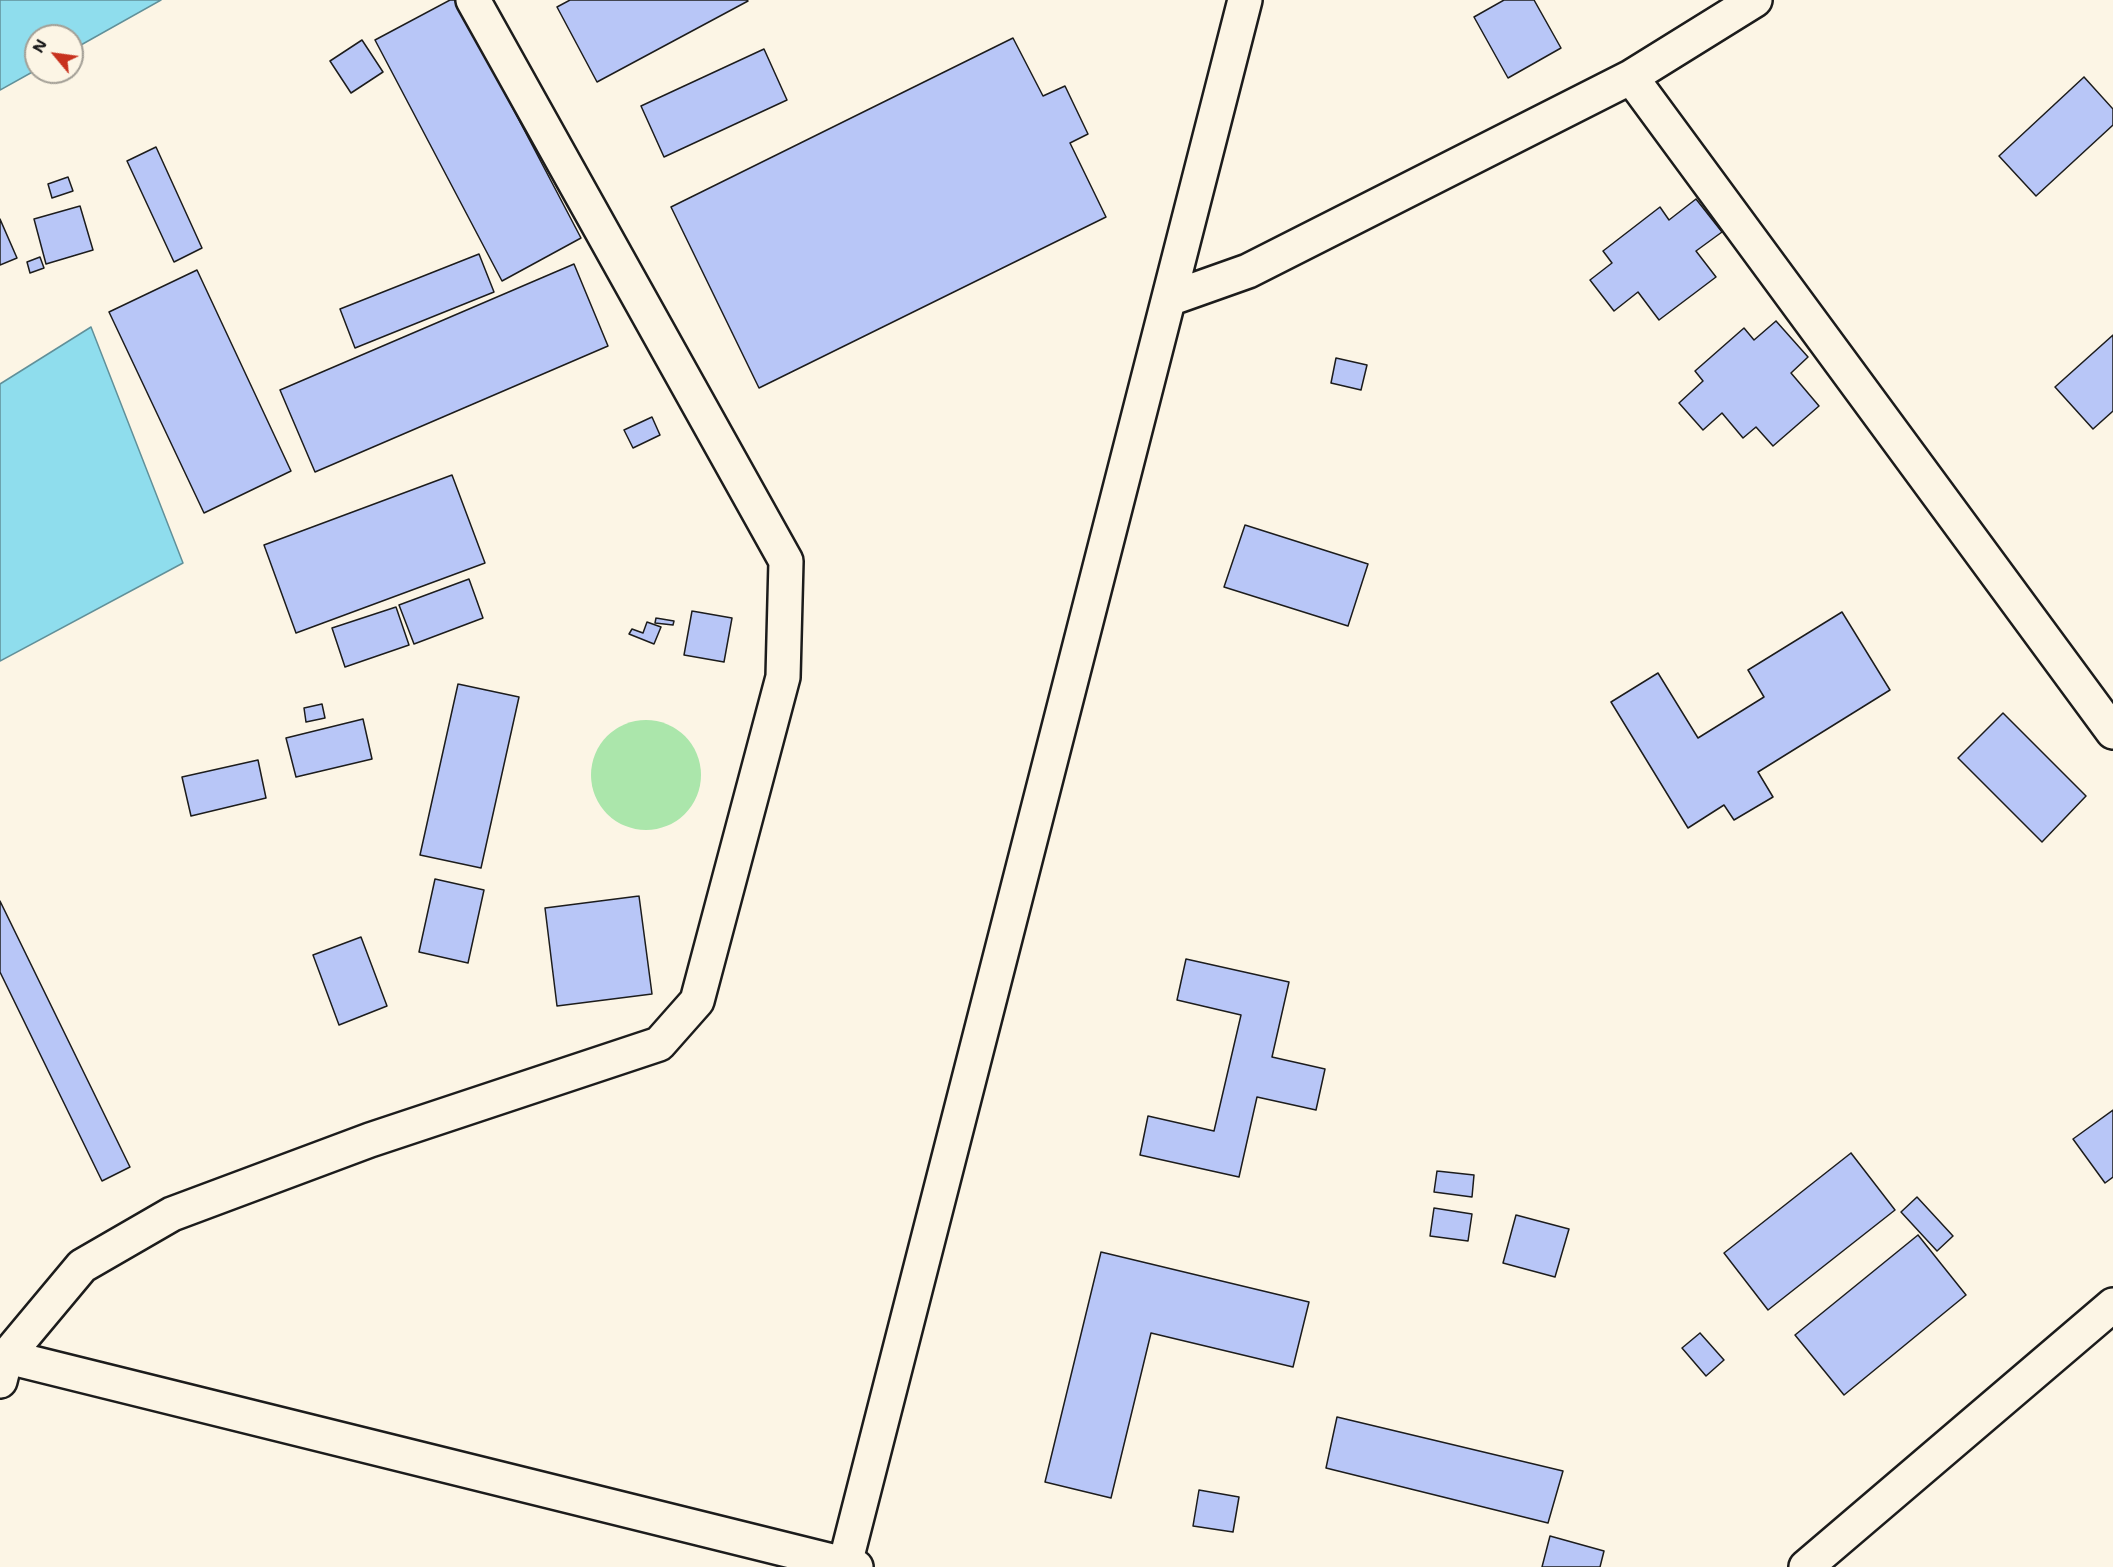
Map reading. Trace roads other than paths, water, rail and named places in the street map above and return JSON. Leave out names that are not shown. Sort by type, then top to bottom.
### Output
[{"type":"street","points":[[473,0],[786,561],[783,677],[698,1001],[659,1044],[370,1140],[172,1214],[82,1266],[2,1364],[851,1566],[1245,0]]},
{"type":"street","points":[[1169,299],[1248,271],[1630,77],[1755,0]]},
{"type":"street","points":[[1630,77],[2113,732]]},
{"type":"street","points":[[1806,1567],[2113,1305]]},
{"type":"water","points":[[0,0],[161,0],[84,43],[84,24],[24,24],[24,77],[0,90]]},
{"type":"water","points":[[91,327],[183,563],[0,661],[0,384]]}]
